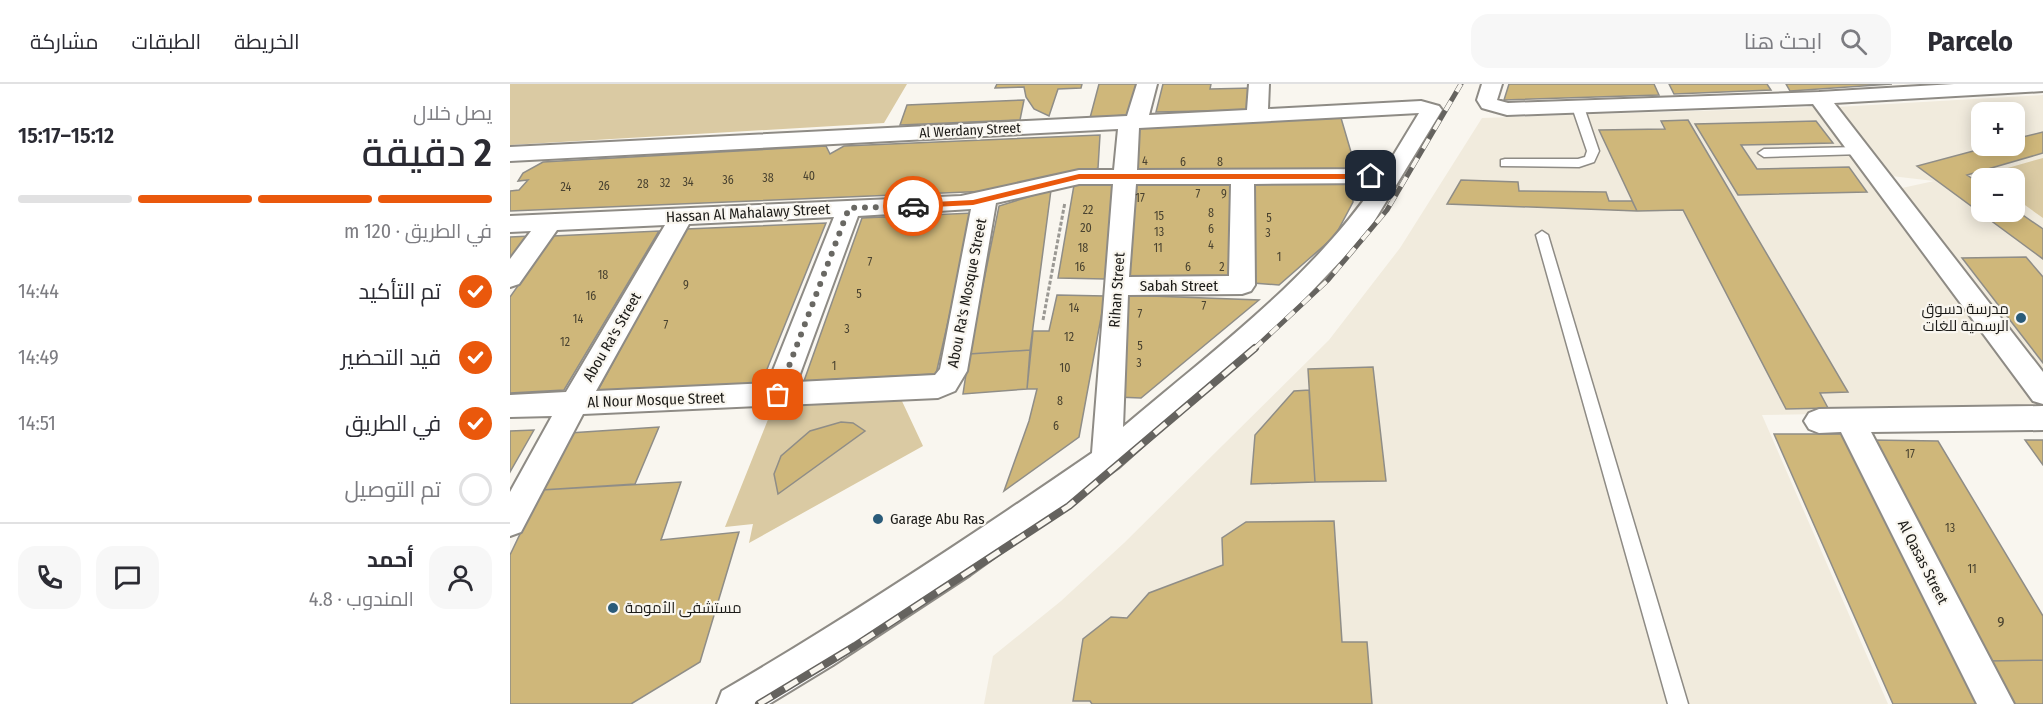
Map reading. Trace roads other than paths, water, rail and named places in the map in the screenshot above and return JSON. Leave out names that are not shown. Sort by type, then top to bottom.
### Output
[{"type":"street","name":"Rihan Street","points":[[1107,459],[1116,286],[1126,177],[1132,122],[1147,84]]},
{"type":"street","points":[[1257,115],[1259,84]]},
{"type":"street","points":[[1492,84],[1487,100],[1500,109],[1673,103],[1779,92],[1819,98],[2043,85]]},
{"type":"street","points":[[1664,84],[1673,103]]},
{"type":"street","points":[[1819,98],[2043,393]]},
{"type":"street","name":"Al Werdany Street","points":[[510,154],[1429,108],[1432,113],[1392,176]]},
{"type":"street","name":"Sabah Street","points":[[1116,286],[1242,285],[1243,176]]},
{"type":"street","points":[[735,704],[821,653],[958,564],[1107,459],[1282,306],[1358,225],[1392,176]]},
{"type":"street","name":"Hassan Al Mahalawy Street","points":[[510,224],[985,200],[1070,178],[1392,176]]},
{"type":"street","name":"Abou Ra's Mosque Street","points":[[945,383],[953,371],[985,200]]},
{"type":"street","points":[[778,395],[849,208]]},
{"type":"street","name":"Abou Ra's Street","points":[[510,522],[574,403],[682,216]]},
{"type":"street","points":[[510,278],[549,223]]},
{"type":"street","name":"Al Nour Mosque Street","points":[[510,406],[930,389],[945,383]]},
{"type":"street","name":"Al Qasas Street","points":[[1996,704],[1834,421],[2043,418]]},
{"type":"lane","points":[[1505,163],[1579,164],[1590,159],[1593,151],[1578,107]]},
{"type":"lane","points":[[1764,153],[1859,151]]},
{"type":"lane","points":[[1542,235],[1678,704]]},
{"type":"railway","points":[[1254,349],[1328,280],[1387,210],[1461,84]]},
{"type":"railway","points":[[759,704],[855,646],[1069,506],[1255,348]]},
{"type":"place","name":"مدرسة دسوق الرسمية للغات","points":[[2021,318]]},
{"type":"place","name":"Garage Abu Ras","points":[[878,519]]},
{"type":"place","name":"مستشفى الأمومة","points":[[613,608]]}]
